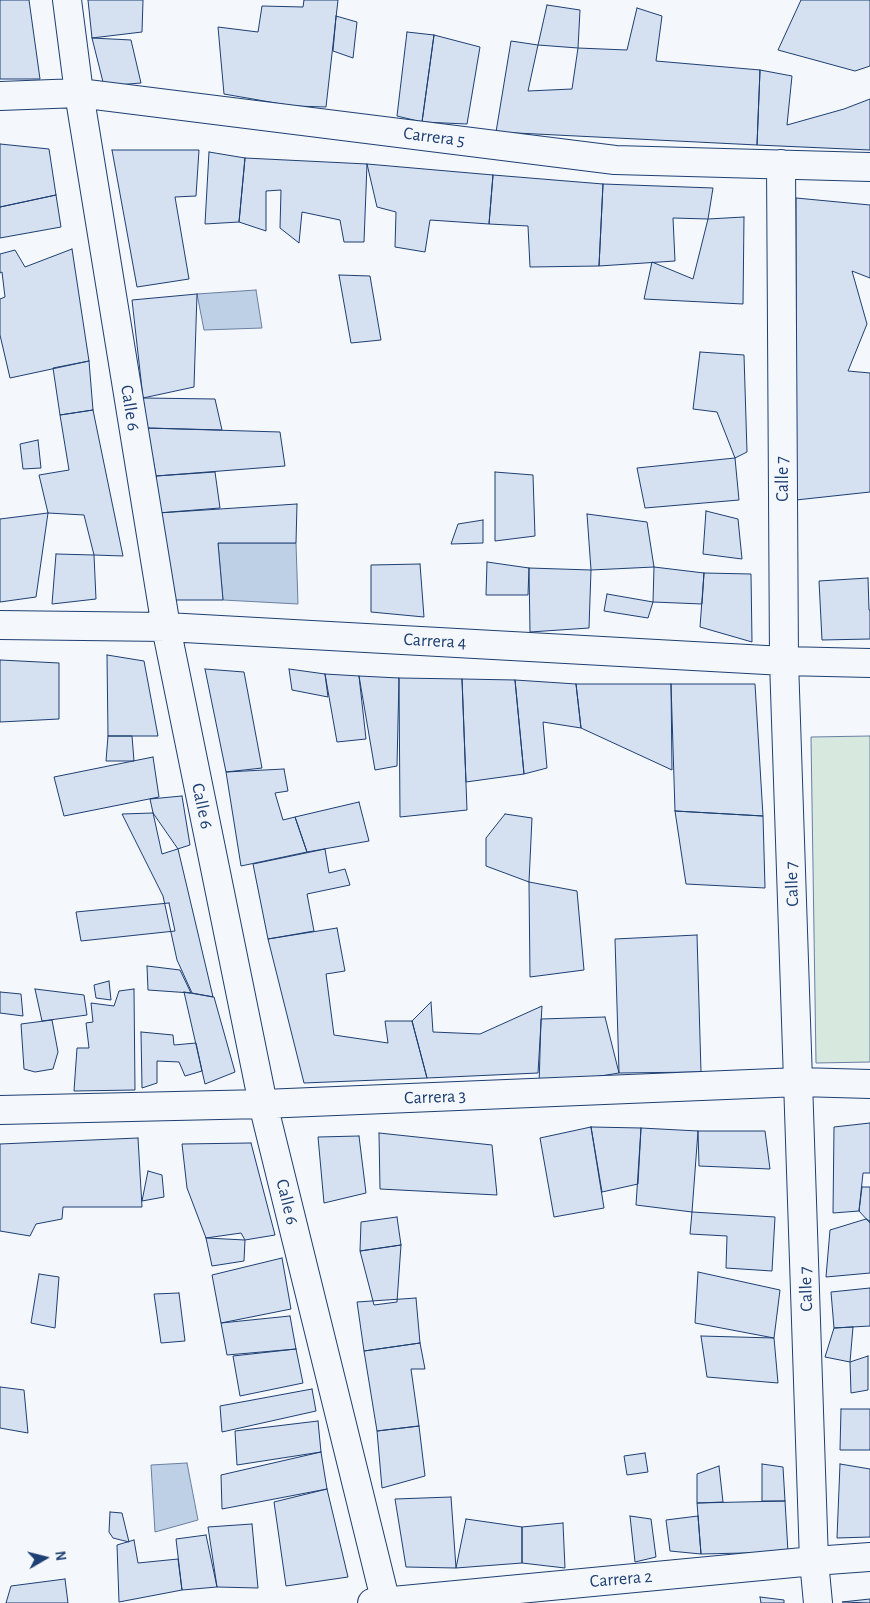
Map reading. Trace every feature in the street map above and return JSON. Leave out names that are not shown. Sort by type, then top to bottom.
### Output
[{"type":"street","name":"Calle 6","points":[[67,0],[79,93],[166,627],[263,1104],[381,1603]]},
{"type":"street","name":"Carrera 5","points":[[0,96],[79,93],[615,160],[870,167]]},
{"type":"street","name":"Calle 7","points":[[781,164],[784,660],[814,1561],[818,1603]]},
{"type":"street","name":"Carrera 4","points":[[0,625],[166,627],[870,663]]},
{"type":"street","name":"Carrera 3","points":[[0,1110],[263,1104],[799,1082],[870,1084]]},
{"type":"street","name":"Carrera 2","points":[[381,1603],[870,1557]]},
{"type":"shaded area","points":[[870,736],[870,1062],[816,1063],[811,737]]},
{"type":"water","points":[[256,290],[262,328],[204,330],[197,294]]},
{"type":"water","points":[[218,543],[296,543],[298,604],[223,600]]},
{"type":"water","points":[[187,1463],[198,1520],[155,1532],[151,1465]]},
{"type":"building","points":[[0,0],[29,0],[40,79],[0,79]]},
{"type":"building","points":[[88,0],[143,0],[142,32],[92,38]]},
{"type":"building","points":[[304,0],[338,0],[326,107],[293,106],[224,94],[218,27],[258,32],[262,6],[303,7]]},
{"type":"building","points":[[801,0],[870,0],[870,66],[855,71],[778,50]]},
{"type":"building","points":[[547,5],[580,10],[578,48],[538,45]]},
{"type":"building","points":[[637,8],[662,16],[656,61],[760,70],[757,145],[496,132],[511,41],[538,45],[528,91],[572,89],[578,48],[627,50]]},
{"type":"building","points":[[336,16],[357,22],[353,58],[333,51]]},
{"type":"building","points":[[407,32],[434,35],[422,122],[397,116]]},
{"type":"building","points":[[434,35],[480,47],[467,124],[422,122]]},
{"type":"building","points":[[92,38],[131,40],[141,83],[104,86]]},
{"type":"building","points":[[760,70],[792,76],[787,125],[844,109],[870,99],[870,150],[757,145]]},
{"type":"building","points":[[0,144],[49,149],[56,195],[0,207]]},
{"type":"building","points":[[112,150],[199,150],[196,196],[175,197],[189,279],[137,287]]},
{"type":"building","points":[[209,152],[245,158],[239,222],[205,224]]},
{"type":"building","points":[[245,158],[367,164],[364,242],[344,242],[340,220],[302,212],[299,243],[280,228],[281,190],[266,191],[266,231],[239,222]]},
{"type":"building","points":[[367,164],[493,175],[489,224],[430,220],[425,252],[395,247],[396,212],[377,207]]},
{"type":"building","points":[[493,175],[603,184],[599,266],[530,267],[528,226],[489,224]]},
{"type":"building","points":[[603,184],[713,188],[708,219],[673,218],[675,261],[599,266]]},
{"type":"building","points":[[56,195],[61,227],[0,238],[0,207]]},
{"type":"building","points":[[796,198],[870,205],[870,278],[852,271],[867,324],[848,371],[870,373],[870,492],[796,500]]},
{"type":"building","points":[[744,217],[743,304],[644,299],[652,262],[693,279],[708,219]]},
{"type":"building","points":[[72,249],[89,361],[10,378],[0,335],[0,299],[5,297],[2,272],[0,273],[0,254],[15,250],[25,267]]},
{"type":"building","points":[[339,275],[370,276],[381,340],[351,343]]},
{"type":"building","points":[[197,294],[194,387],[143,398],[132,300]]},
{"type":"building","points":[[700,352],[744,355],[747,452],[735,458],[717,412],[693,409]]},
{"type":"building","points":[[89,361],[93,410],[60,415],[53,368]]},
{"type":"building","points":[[143,398],[215,399],[222,430],[147,428]]},
{"type":"building","points":[[93,410],[123,556],[94,555],[84,515],[48,513],[39,475],[69,470],[60,415]]},
{"type":"building","points":[[147,428],[280,432],[285,466],[156,476]]},
{"type":"building","points":[[38,440],[41,468],[23,469],[20,444]]},
{"type":"building","points":[[735,458],[739,500],[645,508],[637,468]]},
{"type":"building","points":[[215,472],[220,508],[158,513],[156,476]]},
{"type":"building","points":[[495,472],[533,475],[535,536],[495,541]]},
{"type":"building","points":[[297,504],[296,543],[218,543],[223,600],[171,600],[158,513]]},
{"type":"building","points":[[706,511],[738,519],[742,559],[703,554]]},
{"type":"building","points":[[48,513],[36,597],[0,602],[0,519]]},
{"type":"building","points":[[587,514],[647,522],[654,567],[591,570]]},
{"type":"building","points":[[483,520],[483,543],[451,544],[458,524]]},
{"type":"building","points":[[56,554],[94,555],[96,599],[52,604]]},
{"type":"building","points":[[487,562],[529,568],[528,595],[486,595]]},
{"type":"building","points":[[420,564],[424,617],[371,612],[371,565]]},
{"type":"building","points":[[654,567],[704,573],[702,604],[653,602]]},
{"type":"building","points":[[529,568],[591,570],[589,628],[530,632]]},
{"type":"building","points":[[704,573],[751,574],[752,642],[700,627]]},
{"type":"building","points":[[868,578],[870,639],[822,640],[819,581]]},
{"type":"building","points":[[607,594],[653,602],[648,618],[604,611]]},
{"type":"building","points":[[107,655],[144,661],[158,736],[108,736]]},
{"type":"building","points":[[0,660],[59,663],[59,719],[0,722]]},
{"type":"building","points":[[205,669],[244,672],[262,768],[226,772]]},
{"type":"building","points":[[289,669],[325,674],[328,697],[292,690]]},
{"type":"building","points":[[325,674],[359,676],[366,739],[337,742]]},
{"type":"building","points":[[359,676],[399,678],[397,766],[375,770]]},
{"type":"building","points":[[399,678],[462,679],[467,810],[400,817]]},
{"type":"building","points":[[462,679],[515,680],[524,774],[466,782]]},
{"type":"building","points":[[515,680],[576,684],[581,728],[543,722],[547,768],[524,774]]},
{"type":"building","points":[[576,684],[671,684],[672,770],[581,728]]},
{"type":"building","points":[[671,684],[755,684],[763,816],[675,811]]},
{"type":"building","points":[[108,736],[132,736],[134,761],[106,761]]},
{"type":"building","points":[[153,757],[159,797],[64,816],[54,777]]},
{"type":"building","points":[[284,769],[288,791],[275,793],[283,820],[295,817],[307,852],[241,866],[226,772]]},
{"type":"building","points":[[182,796],[190,845],[162,854],[150,799]]},
{"type":"building","points":[[359,802],[369,841],[307,852],[295,817]]},
{"type":"building","points":[[675,811],[763,816],[765,888],[686,884]]},
{"type":"building","points":[[153,813],[178,849],[213,997],[192,993],[177,960],[163,896],[122,814]]},
{"type":"building","points":[[505,814],[532,818],[529,882],[486,866],[486,838]]},
{"type":"building","points":[[325,849],[329,873],[345,869],[350,885],[307,894],[314,931],[268,939],[253,864]]},
{"type":"building","points":[[529,882],[577,891],[584,970],[530,977]]},
{"type":"building","points":[[169,903],[175,931],[81,941],[76,912]]},
{"type":"building","points":[[337,928],[345,971],[326,974],[334,1035],[388,1043],[385,1021],[412,1021],[427,1078],[304,1083],[268,939]]},
{"type":"building","points":[[697,935],[701,1072],[619,1073],[615,939]]},
{"type":"building","points":[[147,966],[180,970],[191,993],[148,990]]},
{"type":"building","points":[[109,981],[111,1000],[96,998],[94,985]]},
{"type":"building","points":[[35,989],[84,995],[87,1015],[42,1021]]},
{"type":"building","points":[[134,989],[135,1090],[74,1091],[77,1048],[89,1048],[86,1023],[93,1022],[91,1003],[114,1006],[119,991]]},
{"type":"building","points":[[0,992],[21,994],[23,1016],[0,1013]]},
{"type":"building","points":[[184,992],[214,997],[235,1072],[205,1084]]},
{"type":"building","points":[[431,1002],[433,1032],[480,1034],[542,1006],[538,1073],[427,1078],[412,1021]]},
{"type":"building","points":[[605,1017],[619,1073],[539,1086],[541,1019]]},
{"type":"building","points":[[52,1020],[58,1052],[53,1069],[35,1072],[24,1069],[21,1024]]},
{"type":"building","points":[[141,1032],[173,1035],[174,1045],[196,1043],[202,1071],[185,1076],[179,1062],[157,1061],[157,1083],[142,1088]]},
{"type":"building","points":[[870,1123],[870,1173],[863,1173],[859,1211],[833,1213],[834,1127]]},
{"type":"building","points":[[591,1127],[641,1128],[638,1184],[602,1192]]},
{"type":"building","points":[[591,1127],[604,1208],[554,1217],[540,1138]]},
{"type":"building","points":[[641,1128],[698,1131],[692,1212],[636,1205]]},
{"type":"building","points":[[698,1131],[765,1131],[770,1169],[699,1166]]},
{"type":"building","points":[[379,1133],[492,1145],[497,1195],[380,1189]]},
{"type":"building","points":[[359,1136],[366,1193],[324,1203],[318,1137]]},
{"type":"building","points":[[138,1138],[142,1207],[63,1207],[62,1219],[36,1224],[30,1236],[0,1231],[0,1144]]},
{"type":"building","points":[[251,1143],[275,1235],[245,1240],[241,1233],[206,1238],[187,1188],[182,1144]]},
{"type":"building","points":[[148,1171],[162,1175],[164,1197],[142,1201]]},
{"type":"building","points":[[862,1187],[870,1187],[870,1223],[859,1211]]},
{"type":"building","points":[[692,1212],[775,1217],[772,1271],[726,1268],[727,1236],[690,1234]]},
{"type":"building","points":[[397,1217],[401,1245],[360,1251],[361,1222]]},
{"type":"building","points":[[866,1219],[870,1221],[870,1273],[826,1277],[830,1230]]},
{"type":"building","points":[[206,1238],[245,1240],[244,1261],[212,1266]]},
{"type":"building","points":[[401,1245],[397,1302],[374,1305],[360,1251]]},
{"type":"building","points":[[282,1258],[291,1309],[221,1323],[212,1275]]},
{"type":"building","points":[[698,1272],[780,1290],[774,1338],[695,1323]]},
{"type":"building","points":[[39,1274],[59,1277],[55,1328],[31,1323]]},
{"type":"building","points":[[870,1288],[870,1326],[834,1328],[831,1292]]},
{"type":"building","points":[[179,1293],[185,1341],[161,1343],[154,1294]]},
{"type":"building","points":[[416,1298],[420,1343],[364,1351],[357,1302]]},
{"type":"building","points":[[290,1316],[296,1349],[227,1355],[221,1323]]},
{"type":"building","points":[[853,1327],[850,1362],[825,1357],[834,1328]]},
{"type":"building","points":[[701,1336],[774,1338],[778,1383],[707,1377]]},
{"type":"building","points":[[420,1343],[425,1369],[411,1369],[419,1426],[377,1431],[364,1351]]},
{"type":"building","points":[[296,1349],[303,1383],[240,1396],[233,1356]]},
{"type":"building","points":[[868,1356],[868,1390],[851,1393],[850,1362]]},
{"type":"building","points":[[0,1387],[24,1390],[28,1433],[0,1428]]},
{"type":"building","points":[[312,1389],[316,1411],[222,1432],[220,1406]]},
{"type":"building","points":[[841,1409],[870,1409],[870,1450],[840,1450]]},
{"type":"building","points":[[318,1421],[321,1452],[237,1465],[235,1431]]},
{"type":"building","points":[[419,1426],[425,1476],[382,1488],[377,1431]]},
{"type":"building","points":[[321,1452],[327,1489],[222,1509],[221,1475]]},
{"type":"building","points":[[645,1453],[648,1472],[627,1475],[624,1456]]},
{"type":"building","points":[[762,1464],[783,1467],[785,1501],[762,1501]]},
{"type":"building","points":[[840,1464],[870,1469],[870,1537],[837,1538]]},
{"type":"building","points":[[719,1466],[723,1502],[697,1503],[697,1474]]},
{"type":"building","points":[[327,1489],[348,1577],[286,1586],[274,1502]]},
{"type":"building","points":[[451,1497],[456,1568],[406,1567],[395,1499]]},
{"type":"building","points":[[785,1501],[788,1552],[701,1554],[697,1503]]},
{"type":"building","points":[[110,1512],[122,1513],[129,1542],[113,1538],[109,1532]]},
{"type":"building","points":[[630,1516],[651,1519],[656,1557],[635,1562]]},
{"type":"building","points":[[698,1516],[701,1554],[670,1551],[666,1520]]},
{"type":"building","points":[[466,1519],[522,1527],[522,1563],[456,1568]]},
{"type":"building","points":[[563,1523],[565,1568],[522,1563],[522,1527]]},
{"type":"building","points":[[252,1524],[258,1588],[217,1587],[208,1527]]},
{"type":"building","points":[[206,1535],[217,1587],[182,1590],[176,1539]]},
{"type":"building","points":[[134,1540],[138,1563],[178,1559],[182,1590],[119,1602],[117,1545]]},
{"type":"building","points":[[65,1579],[68,1603],[6,1603],[11,1586]]},
{"type":"building","points":[[760,1597],[784,1600],[784,1603],[761,1603]]},
{"type":"building","points":[[870,1599],[870,1603],[842,1602]]}]
